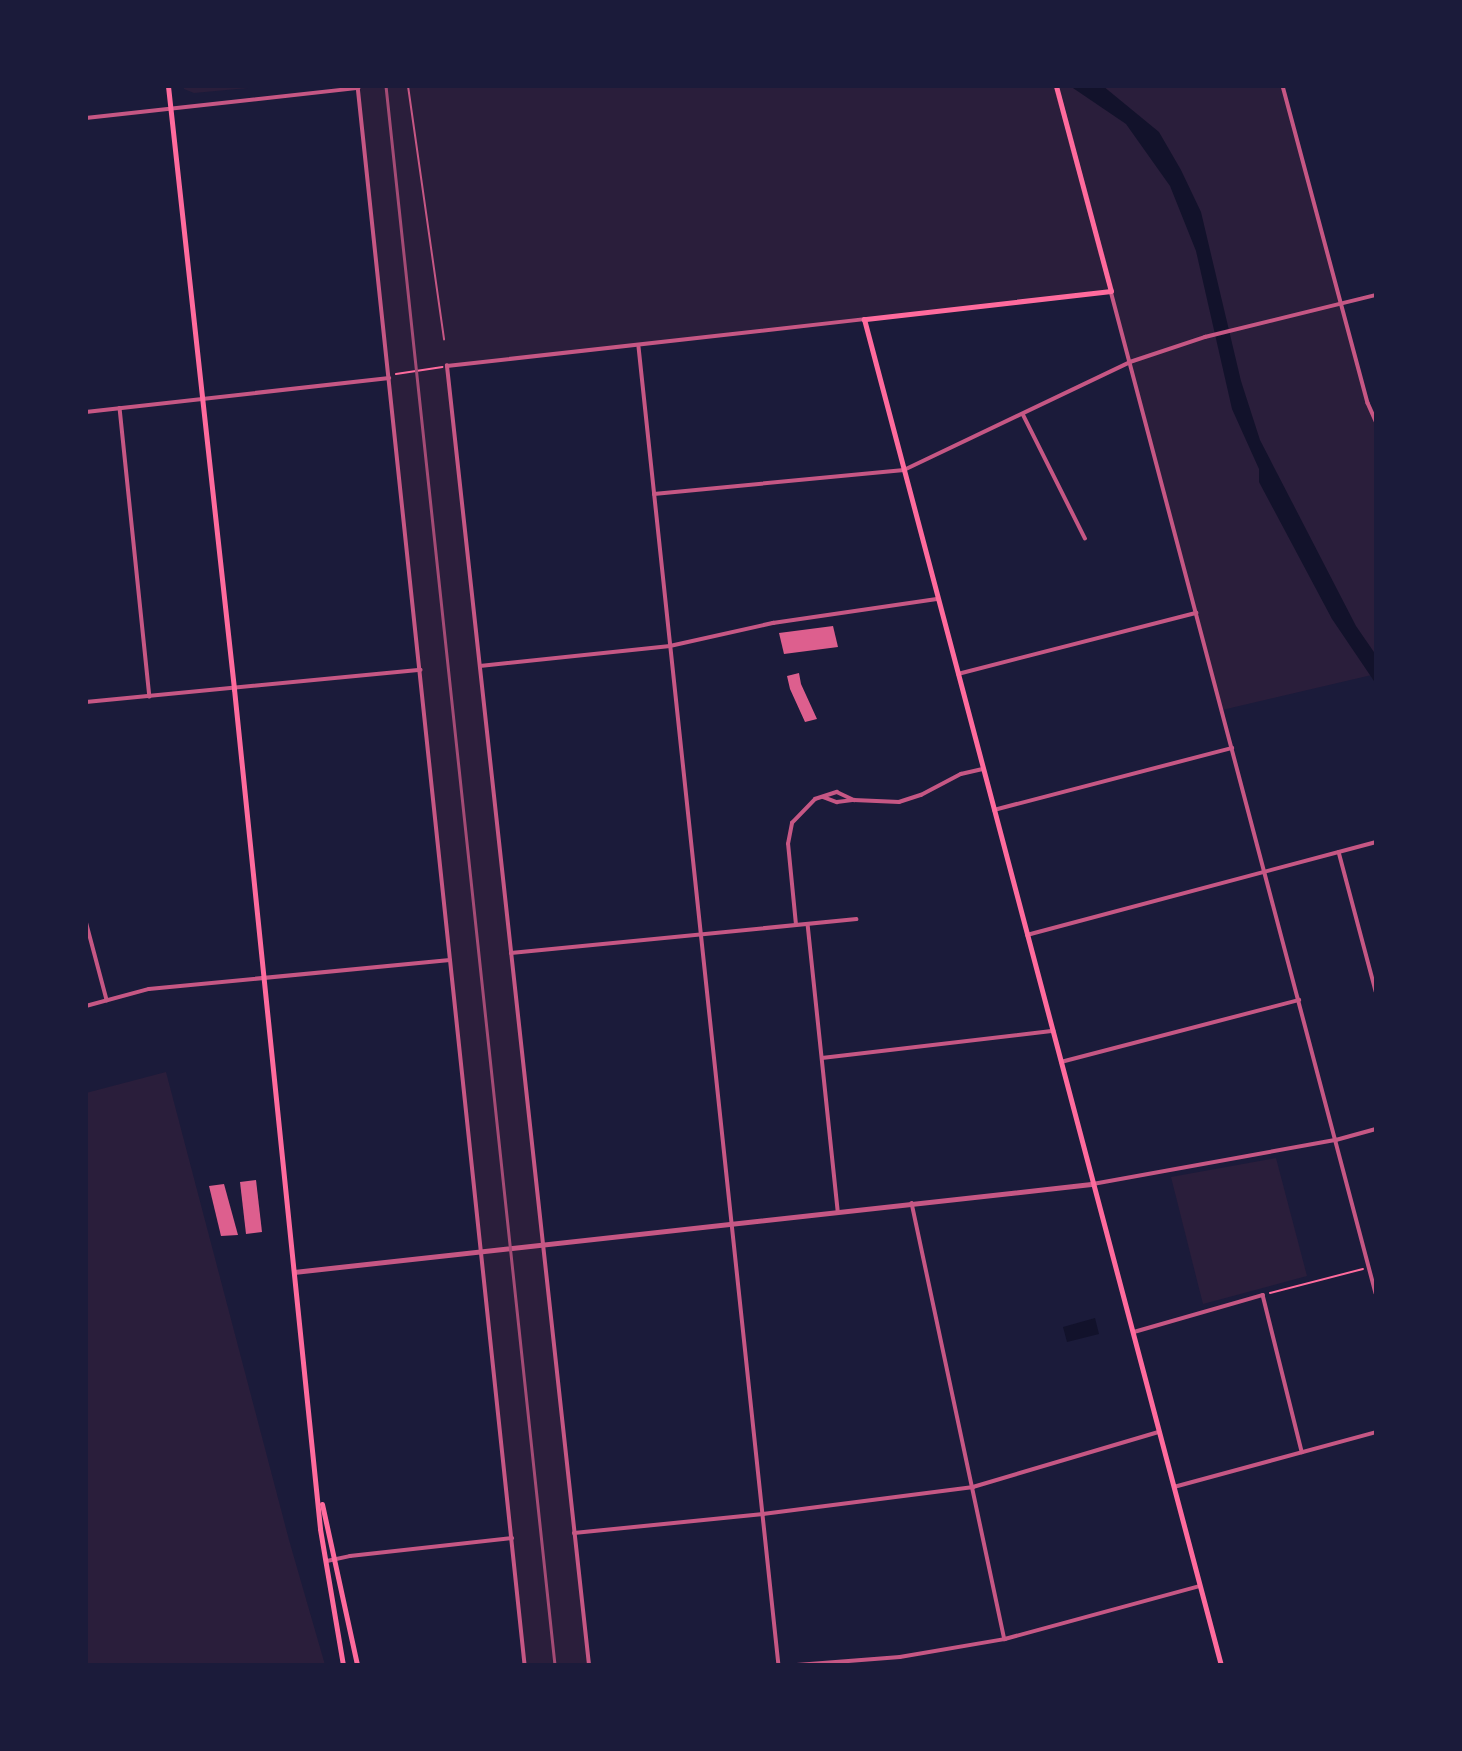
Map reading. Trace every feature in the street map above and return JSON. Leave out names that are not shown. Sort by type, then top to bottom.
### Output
[{"type":"main road","points":[[168,86],[325,1562],[343,1665]]},
{"type":"main road","points":[[1056,86],[1111,291],[864,319],[1221,1665]]},
{"type":"main road","points":[[319,1489],[357,1665]]},
{"type":"street","points":[[1283,86],[1368,403],[1376,421]]},
{"type":"street","points":[[86,118],[358,87],[525,1665]]},
{"type":"street","points":[[1111,291],[1376,1293]]},
{"type":"street","points":[[654,494],[904,470],[1130,362],[1205,337],[1376,295]]},
{"type":"street","points":[[589,1665],[447,366],[864,319]]},
{"type":"street","points":[[639,346],[779,1665]]},
{"type":"street","points":[[86,412],[389,378]]},
{"type":"street","points":[[121,408],[150,696]]},
{"type":"street","points":[[1023,414],[1085,538]]},
{"type":"street","points":[[480,666],[670,646],[773,623],[938,599]]},
{"type":"street","points":[[958,674],[1196,613]]},
{"type":"street","points":[[86,702],[420,670]]},
{"type":"street","points":[[994,810],[1232,748]]},
{"type":"street","points":[[823,797],[837,802],[909,800],[961,774],[983,769]]},
{"type":"street","points":[[796,925],[788,832],[809,804],[823,797],[841,792],[854,800]]},
{"type":"street","points":[[1027,935],[1376,842]]},
{"type":"street","points":[[1339,852],[1376,991]]},
{"type":"street","points":[[511,953],[856,919]]},
{"type":"street","points":[[86,920],[107,1000]]},
{"type":"street","points":[[808,924],[838,1211]]},
{"type":"street","points":[[86,1006],[149,989],[450,960]]},
{"type":"street","points":[[1061,1062],[1299,1000]]},
{"type":"street","points":[[821,1058],[1053,1031]]},
{"type":"street","points":[[294,1272],[1093,1184],[1335,1140],[1376,1129]]},
{"type":"street","points":[[912,1203],[1005,1639]]},
{"type":"street","points":[[1133,1332],[1263,1296],[1302,1452]]},
{"type":"street","points":[[574,1533],[763,1514],[974,1487],[1159,1432]]},
{"type":"street","points":[[1174,1487],[1376,1432]]},
{"type":"street","points":[[325,1562],[512,1538]]},
{"type":"street","points":[[797,1665],[900,1657],[1005,1639],[1200,1586]]},
{"type":"street","points":[[900,1657],[901,1665]]},
{"type":"lane","points":[[408,86],[444,339]]},
{"type":"path","points":[[389,378],[398,373],[447,366]]},
{"type":"path","points":[[1263,1296],[1370,1267]]},
{"type":"shaded area","points":[[184,86],[268,86],[194,93],[184,89]]},
{"type":"shaded area","points":[[358,86],[1283,86],[1368,403],[1376,421],[1376,674],[1222,710],[1111,291],[447,366],[589,1665],[525,1665]]},
{"type":"shaded area","points":[[1070,86],[1103,86],[1159,132],[1181,170],[1201,212],[1241,381],[1260,440],[1356,626],[1376,655],[1376,684],[1332,619],[1259,482],[1259,469],[1232,409],[1196,251],[1170,186],[1126,124]]},
{"type":"shaded area","points":[[166,1072],[289,1540],[325,1665],[86,1665],[86,1093]]},
{"type":"shaded area","points":[[1276,1158],[1307,1276],[1203,1304],[1171,1177]]},
{"type":"shaded area","points":[[1095,1318],[1099,1334],[1067,1342],[1063,1327]]},
{"type":"building","points":[[833,626],[838,647],[784,654],[779,633]]},
{"type":"building","points":[[799,673],[801,684],[817,719],[805,722],[790,689],[787,676]]},
{"type":"building","points":[[256,1180],[262,1232],[246,1234],[240,1182]]},
{"type":"building","points":[[224,1184],[238,1235],[221,1236],[209,1186]]},
{"type":"railway","points":[[386,86],[555,1665]]}]
